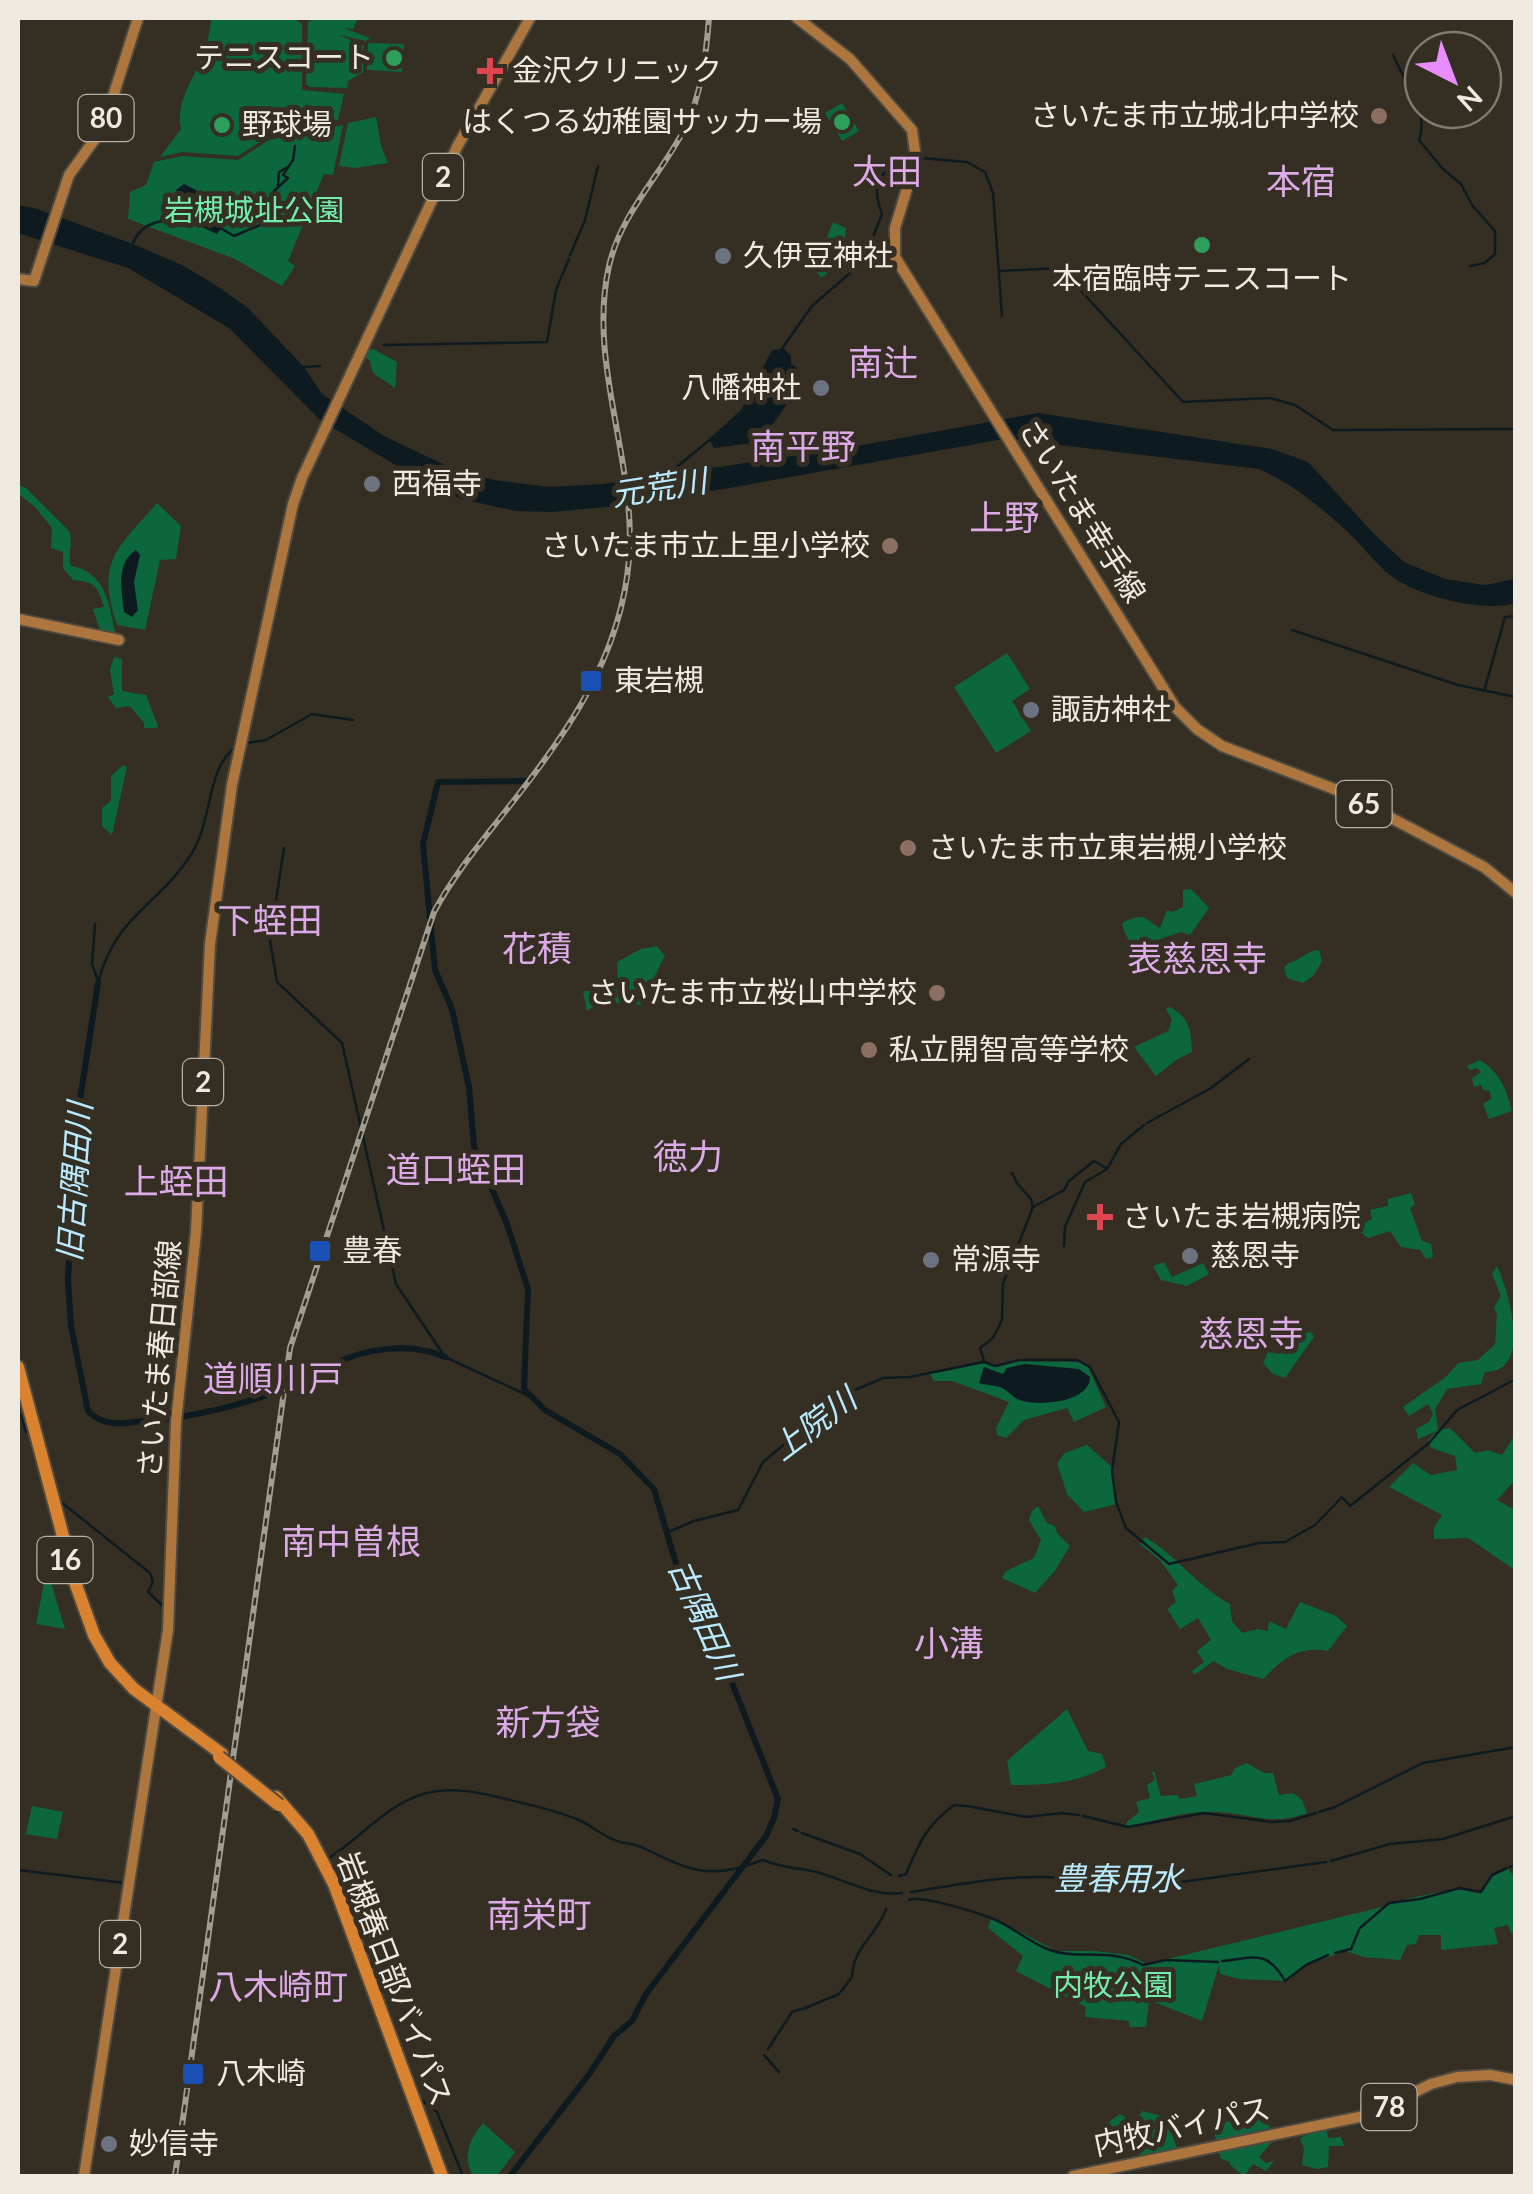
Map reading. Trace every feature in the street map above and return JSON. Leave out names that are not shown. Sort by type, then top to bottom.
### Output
[{"type":"highway","name":"岩槻春日部バイパス","points":[[18,1367],[89,1625],[118,1672],[156,1709]]},
{"type":"highway","name":"岩槻春日部バイパス","points":[[18,1385],[86,1628],[115,1675],[280,1804],[304,1834],[324,1868],[440,2176]]},
{"type":"main road","name":"80","points":[[18,279],[34,281],[69,176],[102,128],[138,18]]},
{"type":"main road","name":"さいたま春日部線","points":[[84,2176],[171,1601],[176,1420],[196,1232],[210,944],[240,746],[293,504],[458,147],[530,18]]},
{"type":"main road","name":"さいたま幸手線","points":[[797,18],[850,60],[912,130],[916,152],[895,228],[893,253],[1164,693],[1191,724],[1242,756],[1342,792],[1484,868],[1516,893]]},
{"type":"main road","points":[[18,619],[118,640]]},
{"type":"main road","name":"内牧バイパス","points":[[1073,2176],[1375,2113],[1456,2076],[1490,2075],[1516,2080]]},
{"type":"green space","name":"岩槻城址公園","points":[[212,18],[293,18],[302,24],[302,90],[344,94],[338,120],[272,134],[238,156],[182,152],[160,157],[181,129],[181,108],[205,50]]},
{"type":"green space","points":[[310,18],[358,18],[353,29],[344,28],[370,38],[366,41],[339,35],[364,46],[363,72],[348,81],[347,88],[306,84],[308,22],[314,19]]},
{"type":"green space","points":[[368,43],[404,44],[402,72],[367,70]]},
{"type":"green space","name":"はくつる幼稚園サッカー場","points":[[842,103],[859,131],[842,141],[825,113]]},
{"type":"green space","points":[[376,117],[388,163],[339,166],[348,123]]},
{"type":"green space","name":"岩槻城址公園","points":[[343,125],[333,175],[324,174],[288,261],[295,266],[282,286],[235,259],[128,219],[130,192],[146,185],[154,162],[182,156],[238,160],[269,140]]},
{"type":"green space","points":[[833,222],[846,228],[845,239],[826,275],[821,277],[814,270]]},
{"type":"green space","points":[[373,349],[397,362],[395,388],[373,373],[364,356]]},
{"type":"green space","points":[[18,485],[26,488],[69,531],[71,566],[99,582],[115,633],[100,630],[93,609],[104,607],[97,589],[73,580],[63,568],[63,552],[51,548],[52,528],[18,493]]},
{"type":"green space","points":[[157,503],[181,526],[176,559],[160,560],[145,630],[117,625],[108,585],[114,557]]},
{"type":"green space","points":[[1007,653],[1030,689],[1012,701],[1031,731],[996,753],[954,687]]},
{"type":"green space","points":[[114,657],[122,659],[122,691],[146,695],[156,728],[144,728],[130,706],[116,708],[108,697],[114,694],[110,670]]},
{"type":"green space","points":[[123,765],[127,767],[112,835],[102,826],[102,808],[111,801],[111,776]]},
{"type":"green space","points":[[1191,889],[1209,908],[1190,935],[1181,932],[1157,940],[1160,957],[1155,964],[1148,965],[1148,957],[1131,943],[1122,923],[1140,917],[1160,928],[1167,910],[1183,907],[1183,890]]},
{"type":"green space","points":[[657,946],[665,956],[640,1005],[602,1001],[587,1011],[583,991],[611,991],[618,985],[617,962],[641,949]]},
{"type":"green space","points":[[1319,950],[1322,961],[1314,975],[1303,983],[1287,978],[1284,968],[1288,963]]},
{"type":"green space","points":[[1170,1007],[1188,1026],[1192,1052],[1156,1076],[1134,1047],[1168,1031],[1172,1020],[1166,1009]]},
{"type":"green space","points":[[1480,1060],[1501,1082],[1512,1111],[1489,1119],[1483,1104],[1491,1099],[1490,1091],[1483,1090],[1481,1085],[1474,1087],[1472,1078],[1481,1072],[1467,1066]]},
{"type":"green space","points":[[1411,1193],[1415,1204],[1410,1208],[1422,1241],[1431,1244],[1433,1257],[1426,1259],[1420,1250],[1401,1247],[1390,1231],[1368,1238],[1355,1228],[1372,1219],[1370,1210],[1388,1206],[1388,1199]]},
{"type":"green space","points":[[1220,1235],[1225,1243],[1238,1247],[1248,1241],[1255,1252],[1243,1265],[1214,1272],[1208,1262],[1213,1257],[1207,1244]]},
{"type":"green space","points":[[1164,1262],[1172,1277],[1203,1263],[1209,1274],[1187,1286],[1161,1280],[1153,1266]]},
{"type":"green space","points":[[1497,1266],[1514,1329],[1509,1360],[1500,1369],[1485,1372],[1481,1384],[1447,1389],[1435,1409],[1438,1430],[1450,1428],[1475,1453],[1488,1450],[1502,1455],[1515,1435],[1515,1480],[1497,1500],[1515,1510],[1515,1570],[1468,1538],[1434,1539],[1434,1528],[1442,1515],[1389,1487],[1413,1463],[1431,1475],[1457,1470],[1455,1456],[1431,1448],[1428,1440],[1437,1431],[1418,1439],[1416,1429],[1429,1422],[1433,1414],[1428,1404],[1409,1416],[1403,1407],[1447,1376],[1458,1363],[1478,1360],[1495,1344],[1494,1307],[1501,1296],[1492,1274]]},
{"type":"green space","points":[[1300,1322],[1304,1333],[1311,1332],[1314,1337],[1285,1378],[1273,1374],[1263,1363],[1268,1352],[1280,1354],[1296,1340],[1289,1325]]},
{"type":"green space","points":[[1019,1361],[1083,1362],[1106,1407],[1074,1422],[1067,1408],[1024,1420],[1006,1438],[997,1435],[996,1428],[1009,1402],[952,1381],[934,1381],[930,1374]]},
{"type":"green space","points":[[1087,1445],[1113,1468],[1117,1504],[1084,1512],[1067,1494],[1057,1463],[1065,1453]]},
{"type":"green space","points":[[1038,1506],[1047,1523],[1055,1526],[1070,1546],[1035,1593],[1002,1578],[1006,1571],[1034,1558],[1041,1540],[1029,1520]]},
{"type":"green space","points":[[1145,1537],[1230,1604],[1232,1621],[1242,1633],[1268,1631],[1269,1621],[1286,1629],[1300,1602],[1336,1616],[1347,1626],[1328,1651],[1308,1650],[1292,1655],[1263,1679],[1227,1669],[1214,1661],[1194,1675],[1192,1671],[1204,1662],[1197,1651],[1211,1640],[1198,1618],[1180,1629],[1167,1609],[1176,1602],[1172,1591],[1178,1585],[1160,1560],[1140,1544]]},
{"type":"green space","points":[[49,1576],[65,1629],[36,1624],[45,1578]]},
{"type":"green space","points":[[1067,1709],[1088,1751],[1102,1754],[1106,1767],[1060,1782],[1011,1785],[1007,1761]]},
{"type":"green space","points":[[1247,1763],[1264,1773],[1273,1773],[1279,1795],[1293,1793],[1302,1800],[1307,1813],[1267,1819],[1195,1812],[1127,1827],[1126,1823],[1139,1812],[1136,1802],[1150,1798],[1147,1785],[1155,1780],[1152,1772],[1154,1771],[1161,1796],[1177,1795],[1180,1799],[1197,1796],[1194,1784],[1231,1775],[1235,1768]]},
{"type":"green space","points":[[32,1806],[63,1812],[57,1839],[26,1834]]},
{"type":"green space","name":"内牧公園","points":[[1507,1867],[1514,1877],[1515,1932],[1511,1933],[1508,1925],[1494,1928],[1498,1944],[1441,1950],[1441,1935],[1419,1935],[1416,1944],[1407,1945],[1400,1960],[1346,1951],[1305,1965],[1288,1981],[1239,1979],[1220,1974],[1219,1965],[1202,2021],[1149,2000],[1146,2027],[1130,2027],[1129,2021],[1085,2017],[1086,2007],[1016,1971],[1023,1956],[988,1928],[992,1917],[1056,1951],[1129,1955],[1147,1964],[1421,1896],[1457,1890],[1479,1893]]},
{"type":"green space","points":[[1142,2111],[1166,2117],[1177,2148],[1141,2156],[1104,2125],[1120,2114],[1135,2123]]},
{"type":"green space","points":[[1253,2114],[1267,2119],[1270,2128],[1216,2141],[1213,2126]]},
{"type":"green space","points":[[483,2123],[515,2152],[497,2176],[473,2176],[468,2162],[474,2136]]},
{"type":"green space","points":[[1326,2126],[1328,2138],[1341,2137],[1344,2146],[1329,2146],[1328,2167],[1302,2165],[1304,2149],[1300,2138]]},
{"type":"green space","points":[[1278,2136],[1281,2139],[1272,2142],[1259,2157],[1266,2163],[1274,2161],[1266,2171],[1253,2164],[1244,2176],[1221,2159],[1218,2149]]},
{"type":"water","points":[[184,184],[196,190],[208,210],[206,218],[224,225],[217,234],[189,221],[190,209],[176,190]]},
{"type":"water","name":"元荒川","points":[[18,205],[182,265],[247,307],[304,367],[322,394],[384,436],[449,467],[494,480],[549,487],[603,484],[840,449],[1038,413],[1272,449],[1308,462],[1404,562],[1445,579],[1485,585],[1515,579],[1515,603],[1469,604],[1433,596],[1402,583],[1319,507],[1259,469],[1019,440],[998,440],[639,504],[551,512],[516,511],[461,499],[424,482],[320,420],[229,328],[128,268],[18,233]]},
{"type":"water","points":[[784,349],[797,368],[787,383],[797,390],[760,442],[714,448],[709,439],[741,410],[772,350]]},
{"type":"water","points":[[136,550],[140,555],[134,582],[138,610],[132,617],[124,612],[121,578],[125,563]]},
{"type":"water","points":[[1025,1364],[1079,1369],[1090,1377],[1088,1385],[1074,1397],[1041,1403],[1020,1400],[1002,1388],[979,1383],[984,1367],[1003,1374],[1007,1368]]},
{"type":"waterway","points":[[1393,55],[1419,107],[1419,140],[1461,184],[1472,205],[1495,231],[1495,254],[1485,263],[1470,266]]},
{"type":"waterway","points":[[268,204],[274,191],[288,178],[283,175],[293,160],[295,146]]},
{"type":"waterway","points":[[781,350],[812,306],[864,261],[882,214],[877,193],[881,178],[893,166],[913,158]]},
{"type":"waterway","points":[[921,158],[967,162],[985,172],[993,193],[1002,316]]},
{"type":"waterway","points":[[570,255],[585,220],[598,166]]},
{"type":"waterway","points":[[278,185],[279,172],[288,167]]},
{"type":"waterway","points":[[133,243],[142,230],[155,223],[186,225],[189,221]]},
{"type":"waterway","points":[[222,229],[234,236],[260,225]]},
{"type":"waterway","points":[[384,345],[547,342],[556,290],[569,259]]},
{"type":"waterway","points":[[1000,271],[1060,268],[1183,402],[1270,398],[1295,405],[1333,430],[1516,429]]},
{"type":"waterway","points":[[301,367],[320,366]]},
{"type":"waterway","name":"元荒川","points":[[672,471],[712,438]]},
{"type":"waterway","points":[[1484,691],[1505,617],[1516,616]]},
{"type":"waterway","points":[[1292,630],[1458,685],[1516,697]]},
{"type":"waterway","name":"旧古隅田川","points":[[247,743],[266,740],[312,714],[353,720]]},
{"type":"waterway","name":"旧古隅田川","points":[[98,983],[115,941],[192,853],[219,768],[235,748]]},
{"type":"waterway","name":"古隅田川","points":[[510,2176],[614,2036],[632,2021],[646,1994],[766,1836],[778,1799],[713,1635],[680,1577],[654,1489],[620,1454],[545,1410],[524,1389],[528,1289],[507,1224],[474,1147],[469,1087],[452,1009],[435,970],[423,844],[438,782],[525,781]]},
{"type":"waterway","points":[[284,848],[268,929],[277,982],[342,1043],[396,1284],[445,1357],[529,1396]]},
{"type":"waterway","points":[[95,924],[92,964],[98,981]]},
{"type":"waterway","name":"旧古隅田川","points":[[98,983],[80,1100],[77,1144],[82,1163],[74,1180],[68,1280],[71,1326],[88,1411],[102,1421],[118,1423],[186,1416],[286,1389],[360,1354],[403,1348],[445,1357]]},
{"type":"waterway","name":"上院川","points":[[1147,1123],[1211,1088],[1249,1059]]},
{"type":"waterway","name":"上院川","points":[[1064,1246],[1065,1227],[1085,1182],[1107,1169],[1121,1144],[1144,1125]]},
{"type":"waterway","points":[[1033,1207],[1064,1190],[1094,1161],[1106,1168]]},
{"type":"waterway","name":"上院川","points":[[984,1361],[980,1348],[993,1338],[1002,1320],[1003,1284],[1033,1207],[1012,1173]]},
{"type":"waterway","points":[[984,1362],[995,1366],[1019,1360],[1077,1360],[1090,1367],[1119,1422],[1112,1471],[1116,1502],[1126,1528],[1169,1564],[1259,1543],[1285,1542],[1315,1525],[1342,1497],[1350,1506],[1429,1443],[1457,1410],[1516,1379]]},
{"type":"waterway","name":"上院川","points":[[666,1533],[738,1510],[763,1462],[843,1395],[883,1378],[910,1377],[983,1362]]},
{"type":"waterway","points":[[18,1395],[19,1411]]},
{"type":"waterway","points":[[21,1415],[26,1432]]},
{"type":"waterway","points":[[61,1502],[150,1573],[153,1582],[148,1592],[165,1608]]},
{"type":"waterway","name":"豊春用水","points":[[1319,1812],[1423,1763],[1516,1747]]},
{"type":"waterway","points":[[330,1863],[329,1858],[397,1806],[423,1794],[454,1790],[561,1813],[615,1841],[700,1870],[728,1870],[763,1860],[817,1872],[870,1890],[902,1893]]},
{"type":"waterway","name":"豊春用水","points":[[899,1876],[906,1874],[937,1820],[954,1805],[965,1806]]},
{"type":"waterway","name":"豊春用水","points":[[967,1806],[1026,1817],[1079,1815]]},
{"type":"waterway","name":"豊春用水","points":[[1083,1816],[1128,1827],[1204,1813],[1272,1822],[1316,1813]]},
{"type":"waterway","points":[[1331,1861],[1390,1844],[1443,1839],[1516,1816]]},
{"type":"waterway","name":"豊春用水","points":[[793,1829],[798,1831]]},
{"type":"waterway","name":"豊春用水","points":[[802,1833],[860,1854],[891,1875]]},
{"type":"waterway","name":"豊春用水","points":[[911,1892],[1018,1877],[1166,1884],[1326,1862]]},
{"type":"waterway","points":[[1510,1867],[1516,1864]]},
{"type":"waterway","points":[[1360,1928],[1389,1903],[1460,1888],[1481,1892],[1492,1875],[1507,1868]]},
{"type":"waterway","points":[[18,1870],[125,1883]]},
{"type":"waterway","points":[[341,1884],[374,1975]]},
{"type":"waterway","points":[[909,1900],[936,1902],[983,1915],[1057,1952],[1117,1956],[1143,1965],[1166,1960],[1218,1962]]},
{"type":"waterway","points":[[852,1976],[857,1956],[886,1909]]},
{"type":"waterway","points":[[1335,1953],[1351,1949],[1359,1930]]},
{"type":"waterway","points":[[1222,1961],[1266,1960],[1285,1981],[1328,1955]]},
{"type":"waterway","points":[[803,2009],[839,1994],[852,1977]]},
{"type":"waterway","points":[[379,1987],[418,2092]]},
{"type":"waterway","points":[[768,2049],[792,2012],[801,2009]]},
{"type":"waterway","points":[[764,2055],[779,2072]]},
{"type":"waterway","points":[[420,2099],[437,2112],[463,2176]]},
{"type":"railway","points":[[175,2176],[290,1348],[434,912],[467,861],[568,726],[602,664],[615,630],[624,596],[630,523],[604,339],[609,266],[623,229],[691,115],[702,74],[709,18]]},
{"type":"place","name":"テニスコート","points":[[394,58]]},
{"type":"place","name":"金沢クリニック","points":[[490,71]]},
{"type":"place","name":"さいたま市立城北中学校","points":[[1379,116]]},
{"type":"place","name":"はくつる幼稚園サッカー場","points":[[842,122]]},
{"type":"place","name":"野球場","points":[[222,125]]},
{"type":"place","name":"本宿臨時テニスコート","points":[[1202,245]]},
{"type":"place","name":"久伊豆神社","points":[[723,256]]},
{"type":"place","name":"八幡神社","points":[[821,388]]},
{"type":"place","name":"西福寺","points":[[372,484]]},
{"type":"place","name":"さいたま市立上里小学校","points":[[890,546]]},
{"type":"place","name":"東岩槻","points":[[591,681]]},
{"type":"place","name":"諏訪神社","points":[[1031,710]]},
{"type":"place","name":"さいたま市立東岩槻小学校","points":[[908,848]]},
{"type":"place","name":"さいたま市立桜山中学校","points":[[937,993]]},
{"type":"place","name":"私立開智高等学校","points":[[869,1050]]},
{"type":"place","name":"さいたま岩槻病院","points":[[1100,1217]]},
{"type":"place","name":"豊春","points":[[320,1251]]},
{"type":"place","name":"慈恩寺","points":[[1190,1256]]},
{"type":"place","name":"常源寺","points":[[931,1260]]},
{"type":"place","name":"八木崎","points":[[193,2074]]},
{"type":"place","name":"妙信寺","points":[[109,2144]]},
{"type":"district","name":"太田","points":[[887,172]]},
{"type":"district","name":"本宿","points":[[1301,182]]},
{"type":"district","name":"南辻","points":[[883,363]]},
{"type":"district","name":"南平野","points":[[803,447]]},
{"type":"district","name":"上野","points":[[1004,518]]},
{"type":"district","name":"下蛭田","points":[[270,921]]},
{"type":"district","name":"花積","points":[[537,949]]},
{"type":"district","name":"表慈恩寺","points":[[1197,959]]},
{"type":"district","name":"徳力","points":[[688,1157]]},
{"type":"district","name":"道口蛭田","points":[[456,1170]]},
{"type":"district","name":"上蛭田","points":[[176,1182]]},
{"type":"district","name":"慈恩寺","points":[[1251,1334]]},
{"type":"district","name":"道順川戸","points":[[273,1379]]},
{"type":"district","name":"南中曽根","points":[[351,1542]]},
{"type":"district","name":"小溝","points":[[949,1644]]},
{"type":"district","name":"新方袋","points":[[548,1723]]},
{"type":"district","name":"南栄町","points":[[539,1915]]},
{"type":"district","name":"八木崎町","points":[[278,1987]]}]
